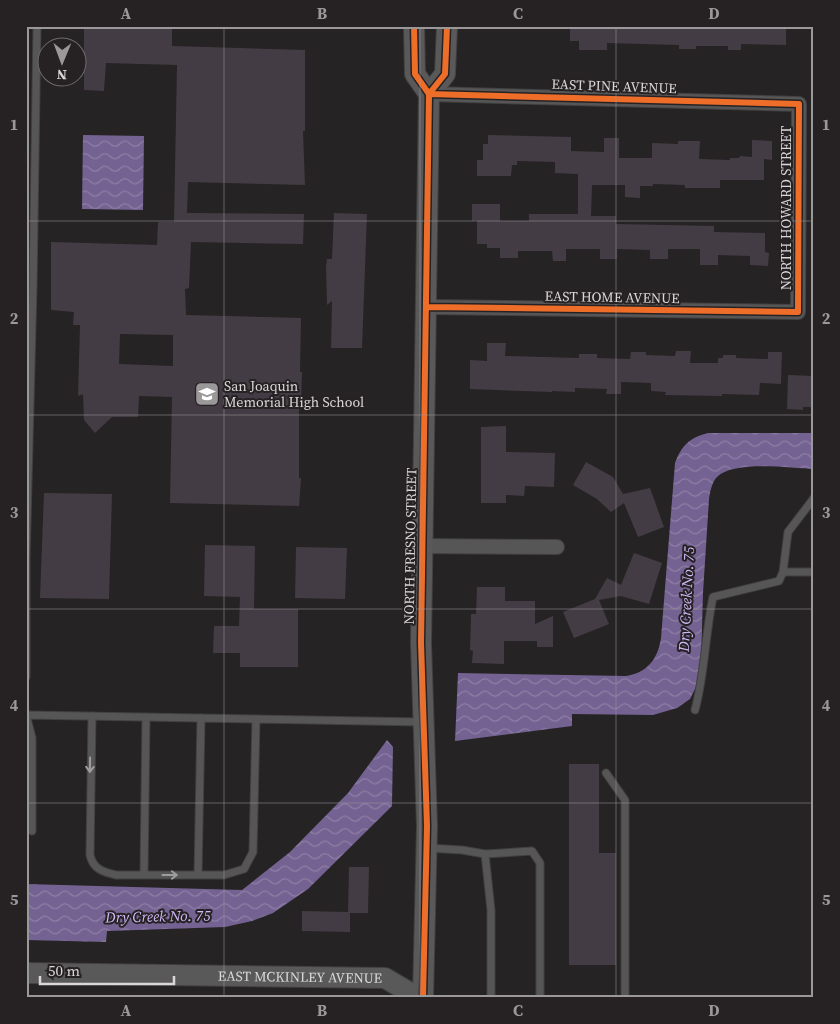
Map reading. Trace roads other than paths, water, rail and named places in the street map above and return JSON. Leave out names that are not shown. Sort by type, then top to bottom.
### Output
[{"type":"main road","points":[[414,26],[415,74],[429,94],[445,74],[447,26]]},
{"type":"main road","points":[[438,26],[445,74]]},
{"type":"main road","name":"NORTH FRESNO STREET","points":[[423,998],[427,848],[421,643],[429,94]]},
{"type":"main road","name":"EAST MCKINLEY AVENUE","points":[[26,973],[384,978],[419,998]]},
{"type":"street","name":"EAST PINE AVENUE","points":[[429,94],[799,104]]},
{"type":"street","name":"NORTH HOWARD STREET","points":[[798,312],[799,104]]},
{"type":"street","name":"EAST HOME AVENUE","points":[[427,307],[798,312]]},
{"type":"street","points":[[422,546],[557,547]]},
{"type":"lane","points":[[26,676],[26,560],[34,286],[37,26]]},
{"type":"lane","points":[[695,710],[701,686],[708,622],[713,597],[779,581],[783,572],[788,532],[814,498]]},
{"type":"lane","points":[[783,572],[814,572]]},
{"type":"lane","points":[[32,831],[32,738],[26,715],[423,724]]},
{"type":"lane","points":[[92,716],[91,862],[104,872],[116,875],[224,875],[244,869],[253,852],[256,719]]},
{"type":"lane","points":[[144,875],[146,717]]},
{"type":"lane","points":[[198,875],[201,718]]},
{"type":"lane","points":[[606,773],[625,800],[625,998]]},
{"type":"lane","points":[[427,848],[451,851],[462,850],[485,854],[532,851],[540,862],[540,998]]},
{"type":"lane","points":[[485,854],[491,910],[491,998]]},
{"type":"water","points":[[83,135],[144,136],[143,210],[82,209]]},
{"type":"water","name":"Dry Creek No. 75","points":[[708,433],[814,433],[814,469],[763,466],[736,468],[717,477],[714,482],[709,499],[701,662],[697,685],[690,699],[677,708],[653,715],[572,714],[572,726],[455,741],[458,673],[626,676],[640,672],[650,664],[657,652],[661,638],[675,463],[680,451],[687,443],[696,437]]},
{"type":"water","name":"Dry Creek No. 75","points":[[387,740],[393,747],[392,806],[308,889],[273,913],[252,921],[225,927],[107,931],[106,942],[26,940],[26,884],[242,890],[290,852],[348,793]]},
{"type":"place","name":"San Joaquin Memorial High School","points":[[207,394]]}]
